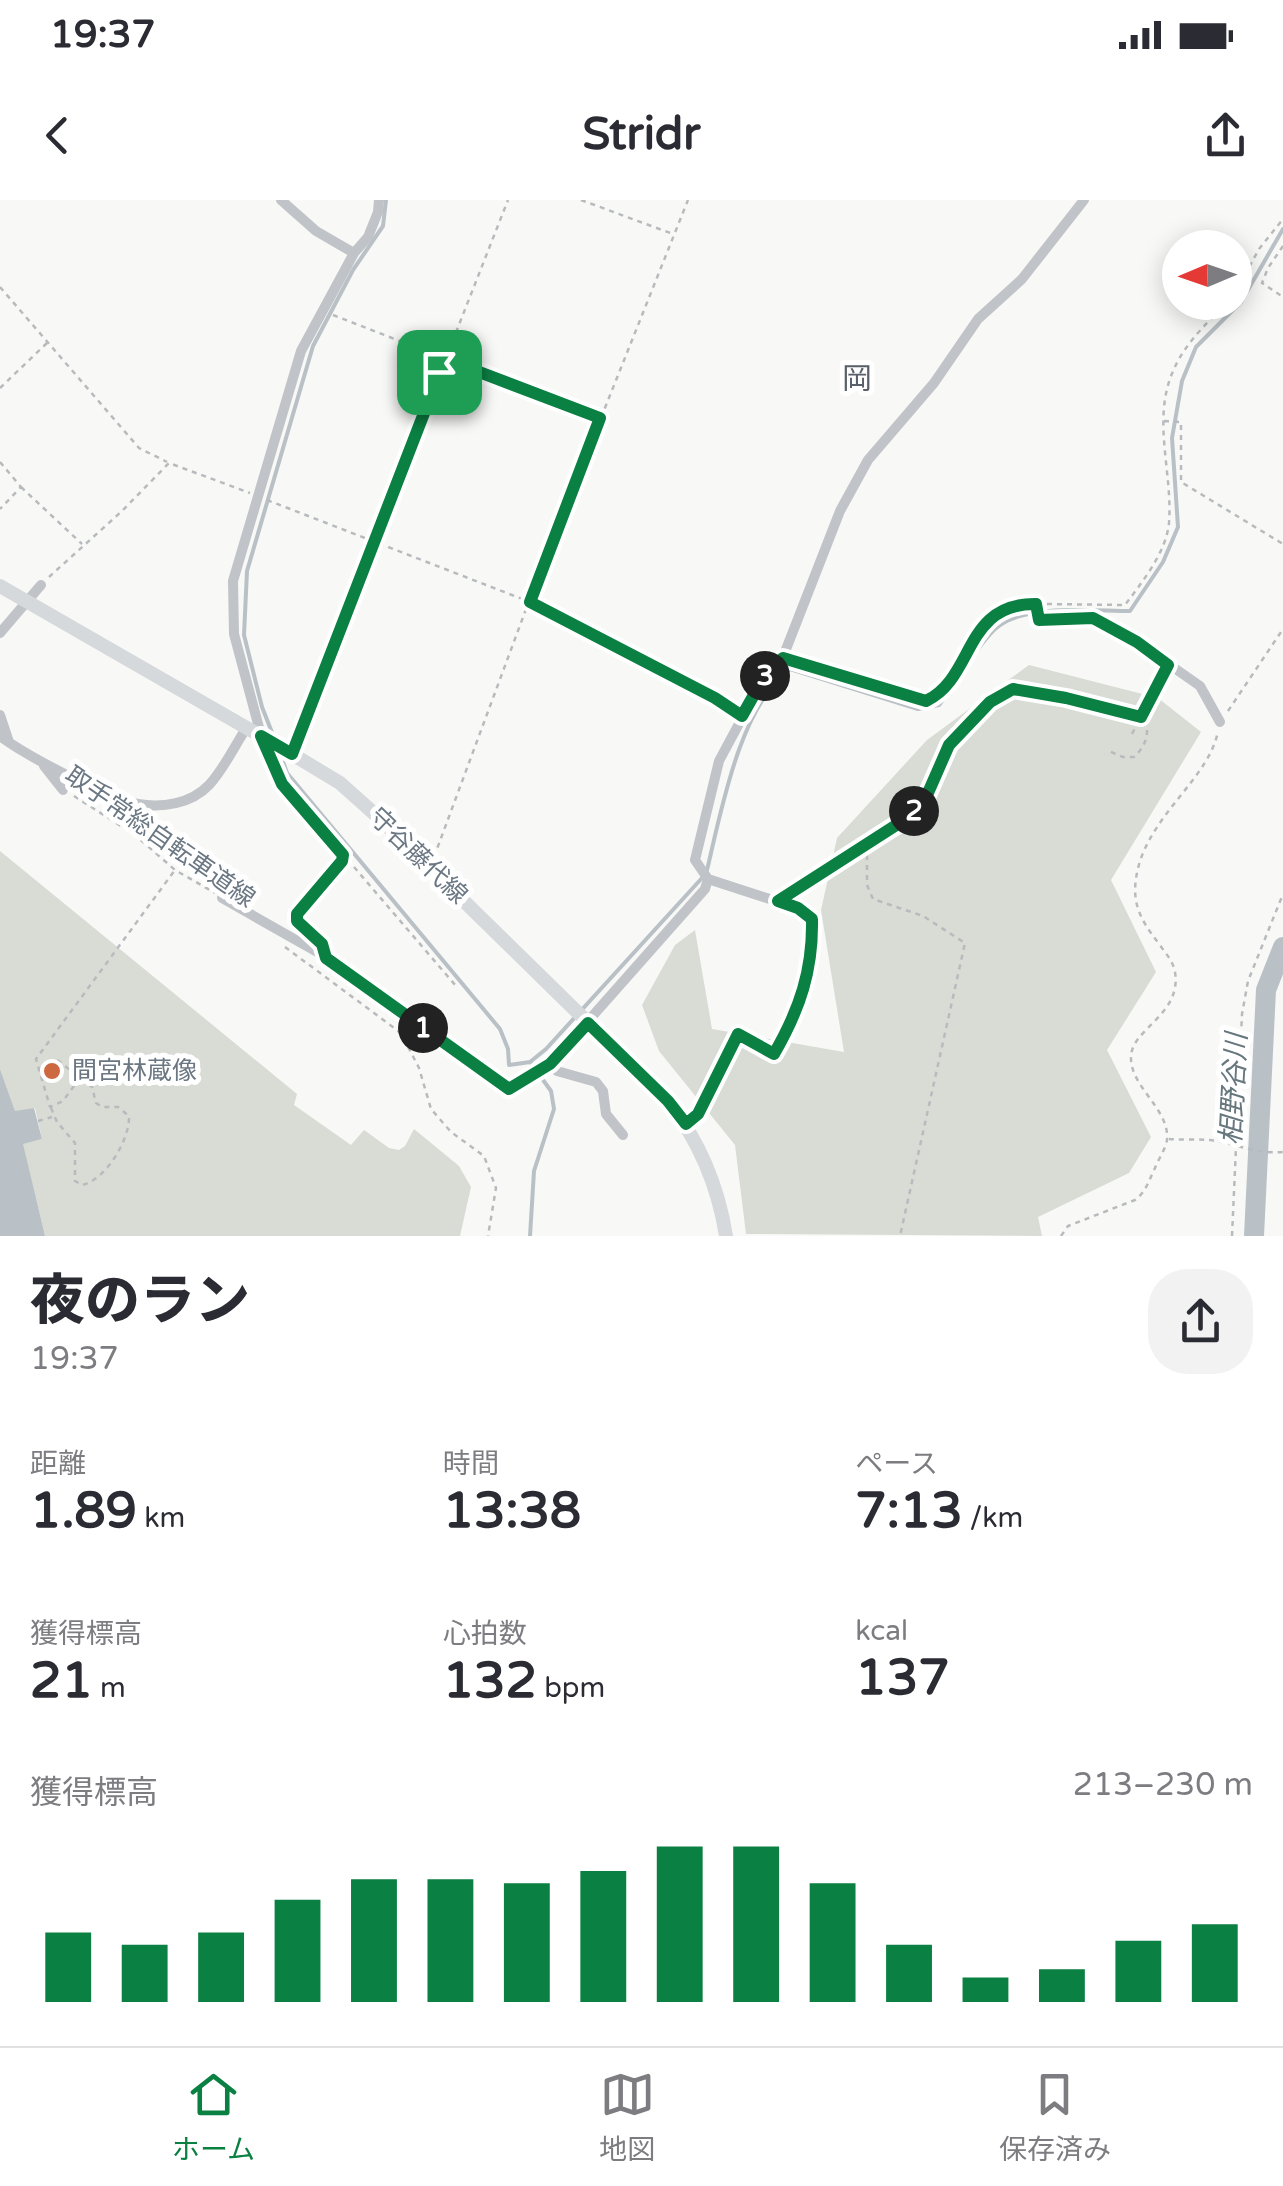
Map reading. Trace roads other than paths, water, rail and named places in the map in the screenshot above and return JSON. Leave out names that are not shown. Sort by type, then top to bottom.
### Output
[{"type":"main road","name":"守谷藤代線","points":[[0,586],[340,783],[668,1101],[700,1145],[726,1236]]},
{"type":"street","points":[[281,200],[316,230],[354,253]]},
{"type":"street","points":[[326,958],[322,944],[297,921],[297,914],[343,855],[282,784],[263,737],[234,634],[233,581],[301,352],[354,253],[368,237],[379,200]]},
{"type":"street","points":[[686,1124],[698,1114],[738,1034],[774,1054],[796,1015],[808,979],[812,919],[798,908],[705,875],[694,860],[719,760],[764,677],[783,658],[840,511],[868,460],[934,383],[978,319],[1022,279],[1084,200]]},
{"type":"street","points":[[0,633],[41,585]]},
{"type":"street","points":[[783,658],[926,701],[940,694],[982,626],[996,614],[1019,604],[1036,604],[1039,620],[1093,618],[1137,642],[1200,686],[1220,722]]},
{"type":"street","points":[[0,715],[5,740],[40,761],[134,804],[174,804],[194,796],[209,785],[247,727]]},
{"type":"street","points":[[40,761],[63,790]]},
{"type":"street","points":[[222,898],[326,958],[509,1089],[547,1066],[582,1017],[705,889],[705,875]]},
{"type":"street","points":[[547,1066],[596,1082],[603,1091],[606,1114],[623,1134]]},
{"type":"waterway","points":[[273,735],[244,635],[247,571],[313,346],[353,270],[383,226],[386,200]]},
{"type":"waterway","points":[[707,870],[726,790],[745,733],[758,707],[790,669],[918,709],[939,705],[985,640],[1013,618],[1062,610],[1130,611],[1163,562],[1178,527],[1172,438],[1182,381],[1196,347],[1241,302],[1283,229]]},
{"type":"waterway","points":[[280,753],[287,773],[500,1029],[509,1065],[530,1062],[546,1049],[702,878]]},
{"type":"waterway","name":"相野谷川","points":[[1254,1236],[1266,990],[1283,947]]},
{"type":"waterway","points":[[530,1062],[551,1091],[554,1109],[534,1171],[530,1236]]},
{"type":"place","name":"間宮林蔵像","points":[[52,1071]]},
{"type":"district","name":"岡","points":[[857,379]]}]
